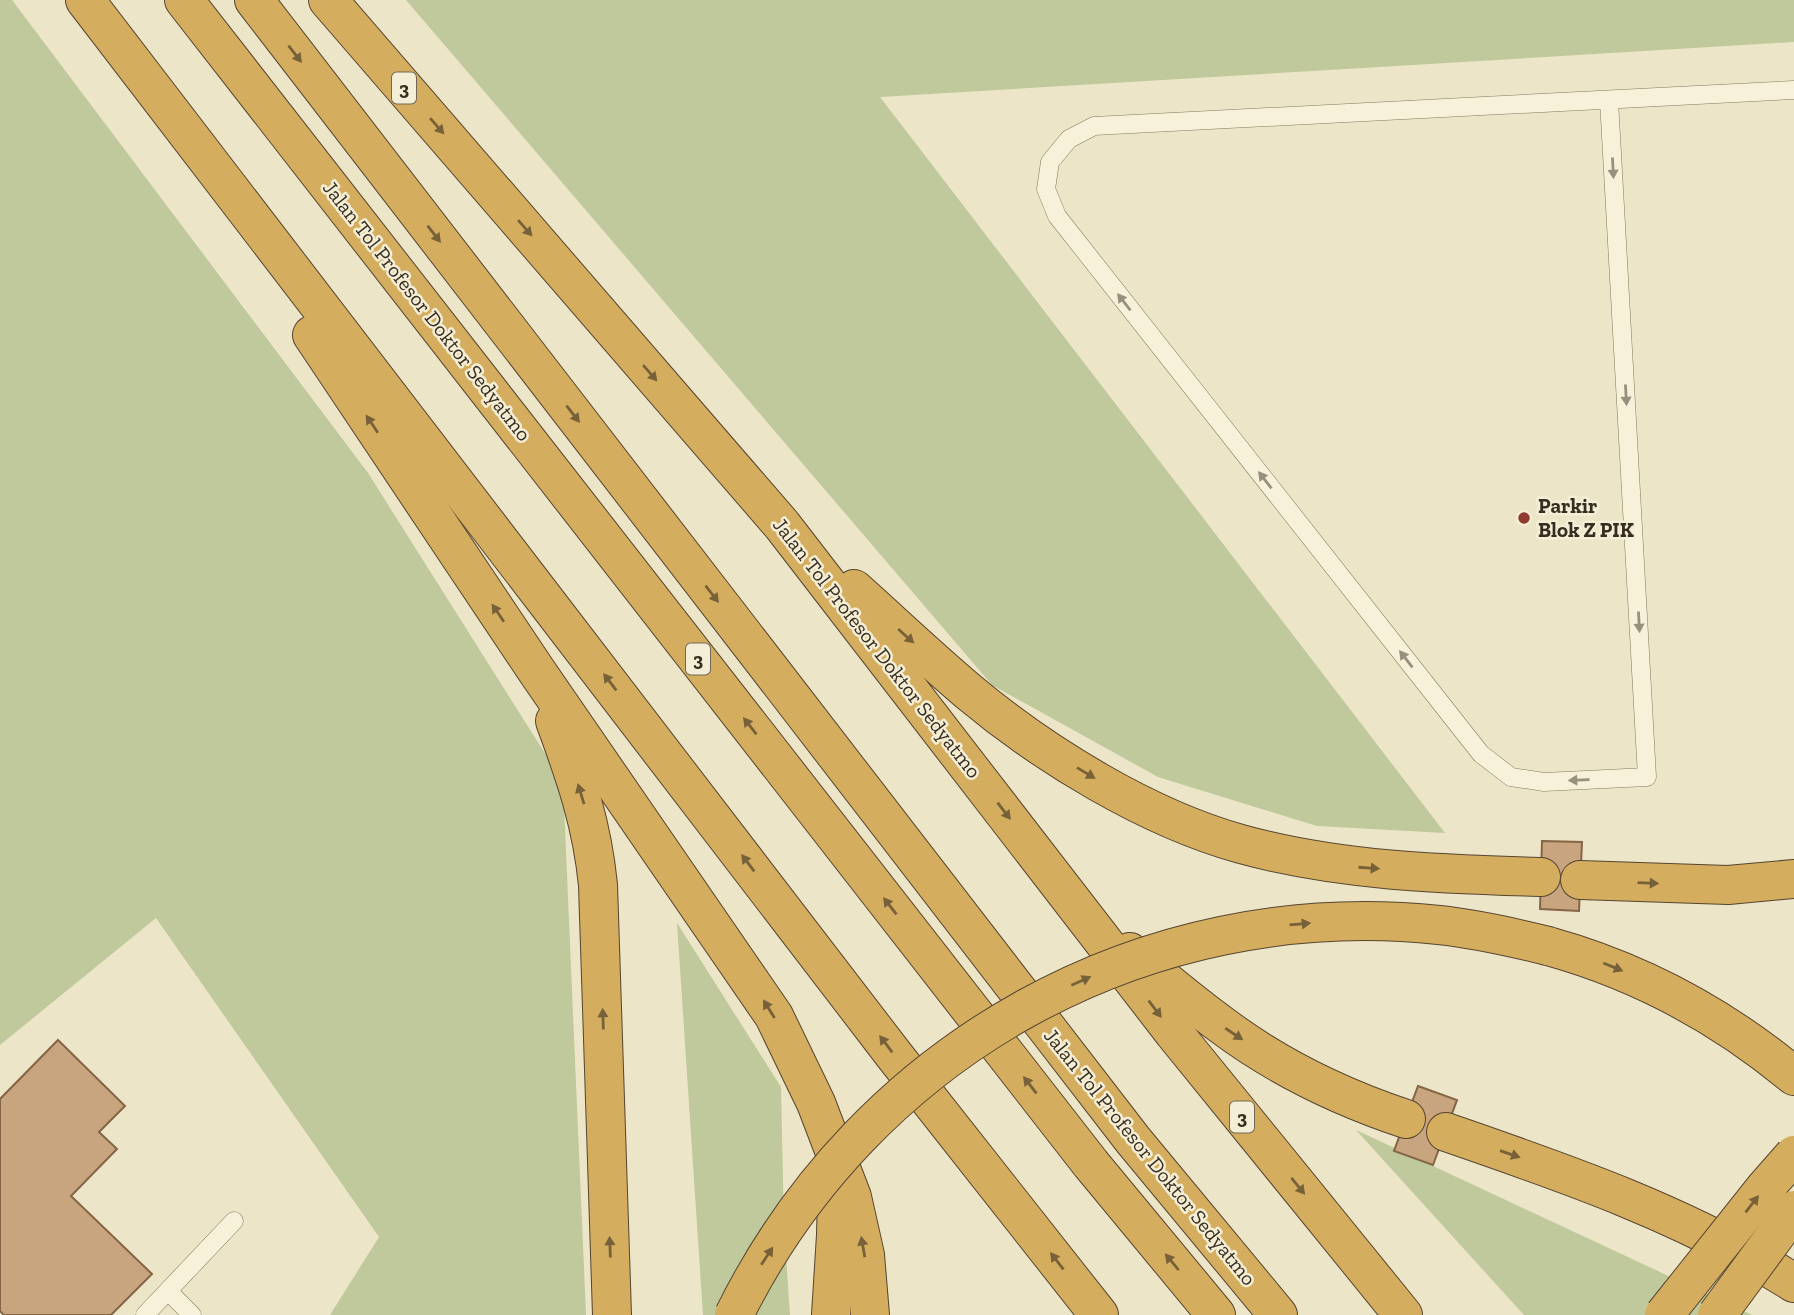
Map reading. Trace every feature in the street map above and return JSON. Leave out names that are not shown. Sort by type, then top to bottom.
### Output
[{"type":"highway","points":[[85,0],[894,1055],[1099,1315]]},
{"type":"highway","name":"Jalan Tol Profesor Doktor Sedyatmo","points":[[184,0],[1091,1164],[1216,1315]]},
{"type":"highway","name":"Jalan Tol Profesor Doktor Sedyatmo","points":[[254,0],[1133,1140],[1278,1315]]},
{"type":"highway","name":"Jalan Tol Profesor Doktor Sedyatmo","points":[[328,0],[782,525],[1174,1034],[1403,1315]]},
{"type":"highway","points":[[116,43],[536,670],[774,1016],[801,1069],[859,1220],[870,1315]]},
{"type":"highway","points":[[782,525],[970,693],[1013,727],[1117,792],[1160,814],[1241,844],[1355,866],[1541,877]]},
{"type":"highway","points":[[536,670],[580,789],[596,856],[612,1315]]},
{"type":"highway","points":[[1580,880],[1728,885],[1794,879]]},
{"type":"highway","points":[[1084,916],[1224,1027],[1269,1057],[1349,1099],[1406,1119]]},
{"type":"highway","points":[[734,1315],[760,1267],[829,1169],[867,1129],[930,1072],[1024,1009],[1095,975],[1156,951],[1208,937],[1245,930],[1325,922],[1439,925],[1548,946],[1611,966],[1662,990],[1724,1026],[1794,1076]]},
{"type":"highway","points":[[1446,1132],[1596,1186],[1754,1258],[1794,1283]]},
{"type":"highway","points":[[831,1315],[837,1178],[832,1146]]},
{"type":"highway","points":[[1664,1315],[1794,1155]]},
{"type":"highway","points":[[1717,1315],[1794,1210]]},
{"type":"lane","points":[[1609,100],[1647,777],[1544,782],[1511,777],[1481,754],[1057,216],[1045,189],[1050,162],[1069,139],[1094,126],[1794,90]]},
{"type":"lane","points":[[145,1315],[234,1222]]},
{"type":"lane","points":[[168,1291],[192,1315]]},
{"type":"green space","points":[[0,0],[12,0],[368,473],[563,782],[586,1315],[330,1315],[379,1237],[156,918],[0,1045]]},
{"type":"green space","points":[[406,0],[1794,0],[1794,42],[880,97],[1445,833],[1317,826],[1158,777],[992,685]]},
{"type":"green space","points":[[677,923],[781,1087],[784,1227],[790,1315],[703,1315]]},
{"type":"green space","points":[[1356,1130],[1752,1315],[1524,1315]]},
{"type":"building","points":[[1542,841],[1582,842],[1579,911],[1540,909]]},
{"type":"building","points":[[58,1040],[125,1106],[99,1132],[117,1149],[71,1196],[152,1274],[111,1315],[4,1315],[0,1311],[0,1099]]},
{"type":"building","points":[[1418,1086],[1457,1100],[1433,1165],[1394,1151]]},
{"type":"place","name":"Parkir Blok Z PIK","points":[[1524,518]]}]
